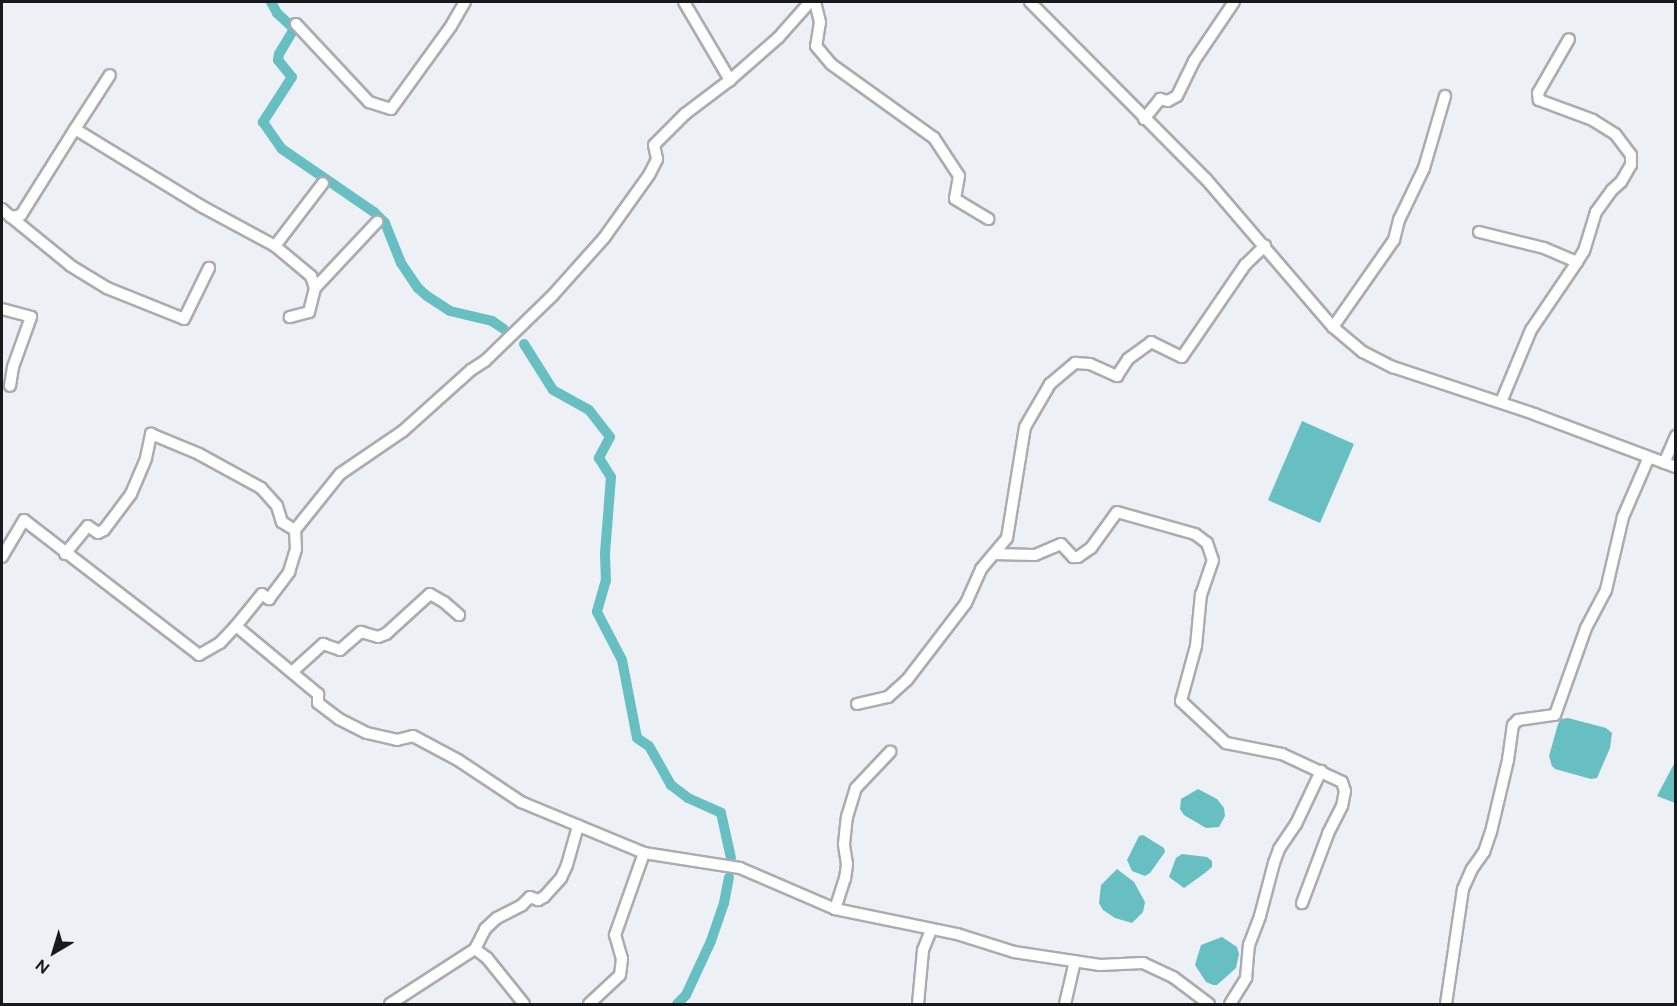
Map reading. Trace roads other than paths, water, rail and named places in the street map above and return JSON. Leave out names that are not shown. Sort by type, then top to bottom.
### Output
[{"type":"street","points":[[296,24],[369,102],[391,110],[451,26],[465,2]]},
{"type":"street","points":[[684,2],[730,80]]},
{"type":"street","points":[[2,557],[24,520],[65,554],[200,655],[220,644],[262,594],[269,599],[289,572],[296,549],[295,530],[340,474],[403,431],[471,370],[485,361],[553,295],[604,238],[649,175],[657,159],[654,145],[685,114],[730,80],[778,38],[810,2]]},
{"type":"street","points":[[815,2],[820,22],[816,46],[831,64],[933,138],[959,176],[954,199],[988,219]]},
{"type":"street","points":[[1030,2],[1206,179],[1333,327],[1363,352],[1393,367],[1501,402],[1676,467]]},
{"type":"street","points":[[1144,119],[1161,99],[1168,101],[1177,96],[1194,61],[1234,2]]},
{"type":"street","points":[[1501,402],[1531,330],[1584,251],[1596,212],[1621,182],[1631,165],[1631,155],[1615,134],[1593,120],[1539,100],[1538,93],[1569,39]]},
{"type":"street","points":[[11,217],[21,215],[29,206],[110,75]]},
{"type":"street","points":[[1333,327],[1394,240],[1399,220],[1432,148],[1445,96]]},
{"type":"street","points":[[75,129],[201,206],[275,246],[311,276],[315,288]]},
{"type":"street","points":[[275,246],[323,183]]},
{"type":"street","points":[[2,209],[71,266],[107,288],[184,320],[209,268]]},
{"type":"street","points":[[290,317],[309,312],[315,288],[377,222]]},
{"type":"street","points":[[1479,232],[1544,248],[1577,262]]},
{"type":"street","points":[[857,704],[888,697],[907,680],[966,603],[981,569],[1007,538],[1025,427],[1050,384],[1075,363],[1090,364],[1117,376],[1128,359],[1151,342],[1182,357],[1245,265],[1265,246]]},
{"type":"street","points":[[2,309],[31,317],[13,367],[10,386]]},
{"type":"street","points":[[65,554],[88,526],[98,533],[104,530],[131,494],[146,458],[151,434],[199,454],[261,488],[277,506],[282,522],[295,530]]},
{"type":"street","points":[[1664,463],[1676,436]]},
{"type":"street","points":[[1446,1005],[1463,890],[1472,869],[1484,852],[1491,832],[1508,760],[1513,725],[1518,720],[1555,715],[1586,628],[1606,590],[1623,517],[1649,457]]},
{"type":"street","points":[[994,554],[1035,555],[1061,544],[1073,557],[1078,557],[1091,548],[1117,512],[1201,538],[1211,550],[1213,560],[1201,594],[1196,646],[1181,701],[1226,743],[1282,754],[1342,782],[1345,791],[1342,806],[1324,842],[1302,903]]},
{"type":"street","points":[[292,672],[323,644],[340,650],[361,632],[378,637],[386,634],[430,594],[459,615]]},
{"type":"street","points":[[236,626],[318,694],[318,703],[367,733],[397,740],[413,736],[458,760],[521,802],[644,853],[740,868],[835,909],[957,934],[1014,952],[1100,964],[1143,963],[1173,977],[1209,1005]]},
{"type":"street","points":[[835,909],[845,879],[847,864],[845,835],[856,788],[890,752]]},
{"type":"street","points":[[1230,1005],[1246,978],[1249,945],[1260,916],[1274,862],[1296,824],[1321,771]]},
{"type":"street","points":[[390,1005],[430,981],[475,948],[485,929],[497,918],[522,905],[530,897],[538,900],[544,897],[561,878],[567,866],[578,826]]},
{"type":"street","points":[[588,1005],[620,975],[622,959],[615,935],[644,853]]},
{"type":"street","points":[[918,1005],[923,950],[931,930]]},
{"type":"street","points":[[475,948],[487,958],[524,1005]]},
{"type":"street","points":[[1065,1005],[1075,961]]},
{"type":"water","points":[[1302,421],[1354,444],[1320,523],[1268,500]]},
{"type":"water","points":[[1568,718],[1606,728],[1612,733],[1610,748],[1597,778],[1591,779],[1555,769],[1552,766],[1549,756],[1558,724],[1561,719]]},
{"type":"water","points":[[1675,762],[1675,803],[1657,796]]},
{"type":"water","points":[[1198,789],[1217,799],[1224,808],[1225,816],[1219,827],[1206,828],[1184,815],[1180,809],[1181,799]]},
{"type":"water","points":[[1143,835],[1164,848],[1165,852],[1150,873],[1145,876],[1132,871],[1127,860],[1139,836]]},
{"type":"water","points":[[1182,854],[1207,857],[1212,861],[1212,867],[1184,888],[1169,877],[1176,858]]},
{"type":"water","points":[[1117,869],[1134,882],[1145,902],[1143,912],[1132,923],[1115,918],[1103,910],[1099,903],[1101,885]]},
{"type":"water","points":[[1222,937],[1237,947],[1239,954],[1236,968],[1217,985],[1213,985],[1206,982],[1195,965],[1201,945]]},
{"type":"waterway","points":[[271,2],[277,13],[294,29],[279,54],[278,60],[292,77],[263,122],[282,149],[374,212],[385,223],[401,263],[418,288],[427,296],[450,311],[492,321],[504,329]]},
{"type":"waterway","points":[[524,344],[553,390],[589,410],[610,437],[599,458],[611,477],[605,554],[606,580],[597,612],[622,660],[637,738],[649,746],[671,785],[688,798],[721,813],[731,858]]},
{"type":"waterway","points":[[677,1004],[686,995],[711,941],[724,903],[729,877]]}]
